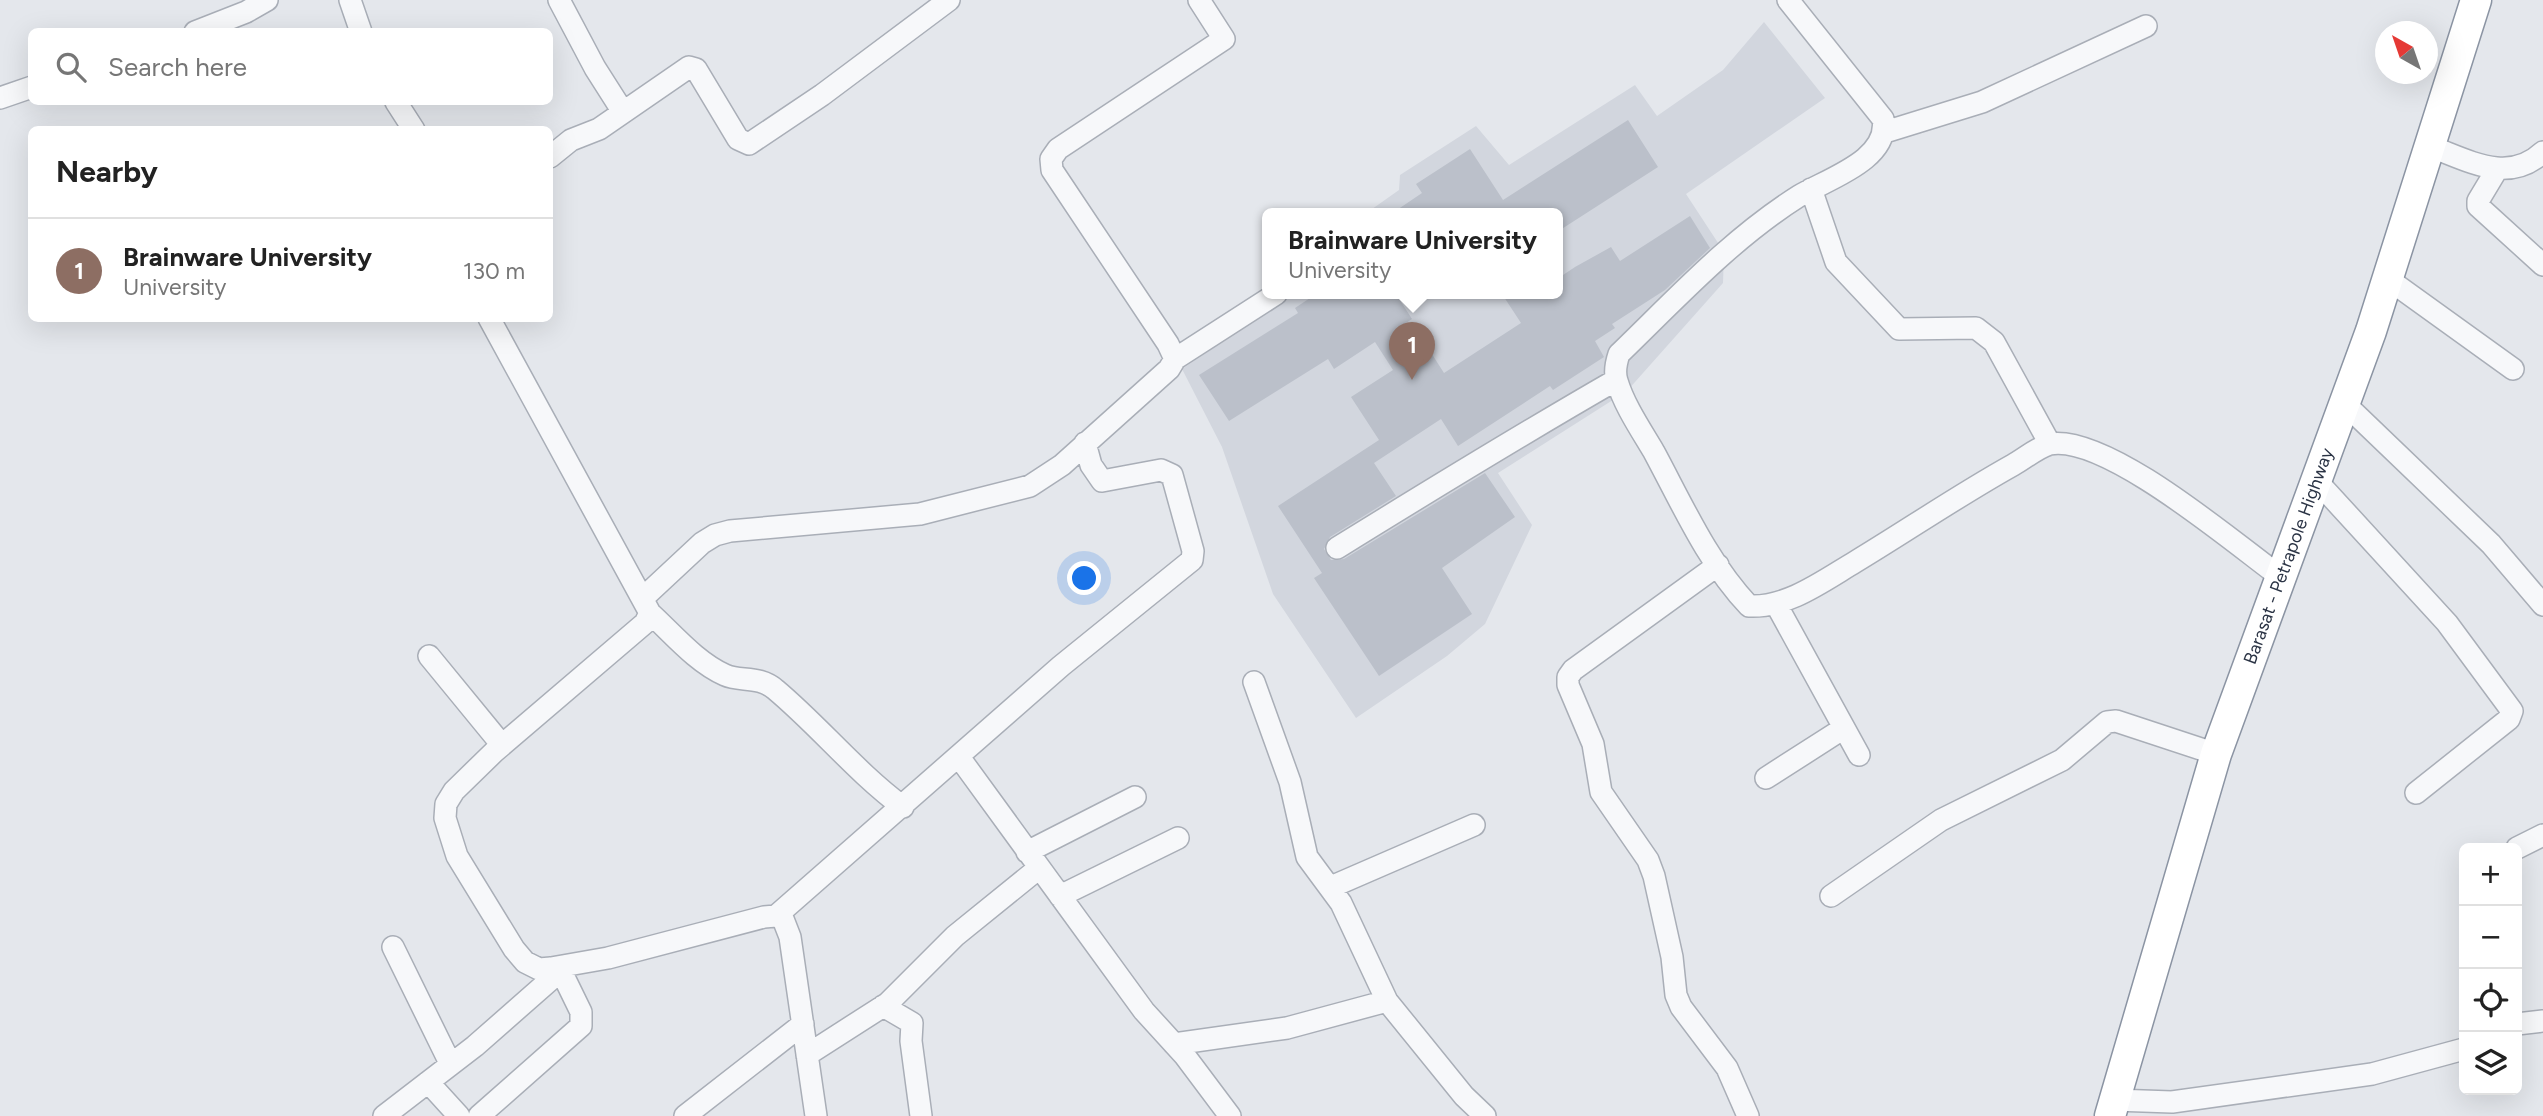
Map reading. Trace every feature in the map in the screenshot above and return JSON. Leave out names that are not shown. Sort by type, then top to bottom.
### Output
[{"type":"highway","name":"Barasat - Petrapole Highway","points":[[2112,1108],[2216,754],[2282,578],[2388,279],[2476,0]]},
{"type":"street","points":[[350,0],[359,28]]},
{"type":"street","points":[[559,0],[595,68],[623,112]]},
{"type":"street","points":[[553,155],[571,141],[599,129],[689,67],[696,69],[738,139],[749,144],[822,95],[949,0]]},
{"type":"street","points":[[1175,359],[1115,261],[1052,170],[1051,159],[1058,149],[1224,40],[1199,0]]},
{"type":"street","points":[[1788,0],[1883,119],[1885,132],[1879,146],[1843,173],[1811,189],[1769,216],[1737,242],[1619,355],[1615,365],[1616,380],[1718,565],[1749,607],[1769,607],[1817,585],[1984,481],[2050,444],[2075,445],[2106,457],[2166,492],[2282,578]]},
{"type":"street","points":[[203,28],[255,3]]},
{"type":"street","points":[[1885,132],[1982,102],[2146,26]]},
{"type":"street","points":[[0,98],[28,88]]},
{"type":"street","points":[[398,105],[411,126]]},
{"type":"street","points":[[2429,146],[2496,171],[2520,167],[2543,152]]},
{"type":"street","points":[[2496,171],[2477,201],[2478,206],[2543,265]]},
{"type":"street","points":[[1811,189],[1829,247],[1844,274],[1899,330],[1976,328],[1985,333],[1994,342],[2050,444]]},
{"type":"street","points":[[2388,279],[2513,369]]},
{"type":"street","points":[[1085,443],[1091,465],[1102,481],[1161,470],[1172,475],[1193,551],[1192,560],[1061,666],[776,916],[564,968],[539,969],[525,961],[514,949],[457,856],[445,818],[446,804],[454,791],[502,745],[645,623],[647,606],[715,535],[730,531],[882,519],[947,508],[1030,486],[1062,465],[1085,443],[1169,369],[1175,359],[1268,299]]},
{"type":"street","points":[[491,322],[647,606],[701,660],[727,676],[748,677],[774,687],[874,785],[903,807]]},
{"type":"street","points":[[1337,548],[1556,413],[1616,380]]},
{"type":"street","points":[[2343,402],[2491,544],[2543,605]]},
{"type":"street","points":[[2316,480],[2453,630],[2512,711],[2510,719],[2416,793]]},
{"type":"street","points":[[1718,565],[1573,670],[1568,677],[1568,685],[1593,744],[1601,792],[1648,860],[1654,876],[1672,957],[1676,995],[1681,1007],[1727,1068],[1748,1116]]},
{"type":"street","points":[[1776,604],[1859,755]]},
{"type":"street","points":[[429,656],[502,745]]},
{"type":"street","points":[[1254,682],[1290,782],[1302,846],[1312,865],[1331,887],[1387,1001],[1464,1096],[1485,1116]]},
{"type":"street","points":[[1831,896],[1941,820],[2062,760],[2108,722],[2116,721],[2216,754]]},
{"type":"street","points":[[1766,778],[1844,728]]},
{"type":"street","points":[[959,757],[1144,1011],[1174,1044],[1230,1116]]},
{"type":"street","points":[[807,1055],[883,1006],[1033,860],[1135,797]]},
{"type":"street","points":[[1331,887],[1474,825]]},
{"type":"street","points":[[2522,846],[2543,835]]},
{"type":"street","points":[[1060,896],[1178,838]]},
{"type":"street","points":[[776,916],[783,919],[790,937],[816,1116]]},
{"type":"street","points":[[393,947],[450,1063]]},
{"type":"street","points":[[384,1116],[475,1046],[564,968]]},
{"type":"street","points":[[479,1116],[581,1026],[581,1012],[564,968]]},
{"type":"street","points":[[1174,1044],[1287,1028],[1387,1001]]},
{"type":"street","points":[[883,1006],[912,1023],[911,1041],[921,1116]]},
{"type":"street","points":[[2522,1023],[2543,1021]]},
{"type":"street","points":[[685,1116],[803,1024]]},
{"type":"street","points":[[2112,1108],[2372,1074],[2459,1050]]},
{"type":"street","points":[[428,1082],[459,1116]]},
{"type":"shaded area","points":[[1764,22],[1825,98],[1686,194],[1724,252],[1723,283],[1627,391],[1498,473],[1532,525],[1485,624],[1447,656],[1356,718],[1273,594],[1222,447],[1182,369],[1287,299],[1563,299],[1563,208],[1374,208],[1399,190],[1400,175],[1476,126],[1509,165],[1635,85],[1657,116],[1723,70]]},
{"type":"building","points":[[1628,120],[1658,167],[1563,228],[1563,208],[1400,208],[1422,193],[1416,184],[1470,149],[1503,200]]},
{"type":"building","points":[[1690,216],[1710,248],[1665,290],[1612,324],[1615,328],[1595,341],[1604,357],[1553,390],[1550,386],[1458,446],[1441,419],[1374,463],[1396,496],[1330,537],[1324,549],[1331,560],[1344,559],[1485,473],[1515,517],[1442,568],[1472,614],[1379,676],[1314,578],[1322,573],[1278,506],[1379,440],[1351,397],[1393,370],[1375,342],[1334,369],[1328,359],[1229,421],[1199,375],[1298,313],[1295,308],[1308,299],[1399,299],[1412,319],[1395,330],[1415,361],[1430,351],[1444,373],[1521,323],[1505,299],[1563,299],[1563,275],[1575,267],[1611,247],[1620,261]]},
{"type":"place","name":"Brainware University","points":[[1412,380]]}]
